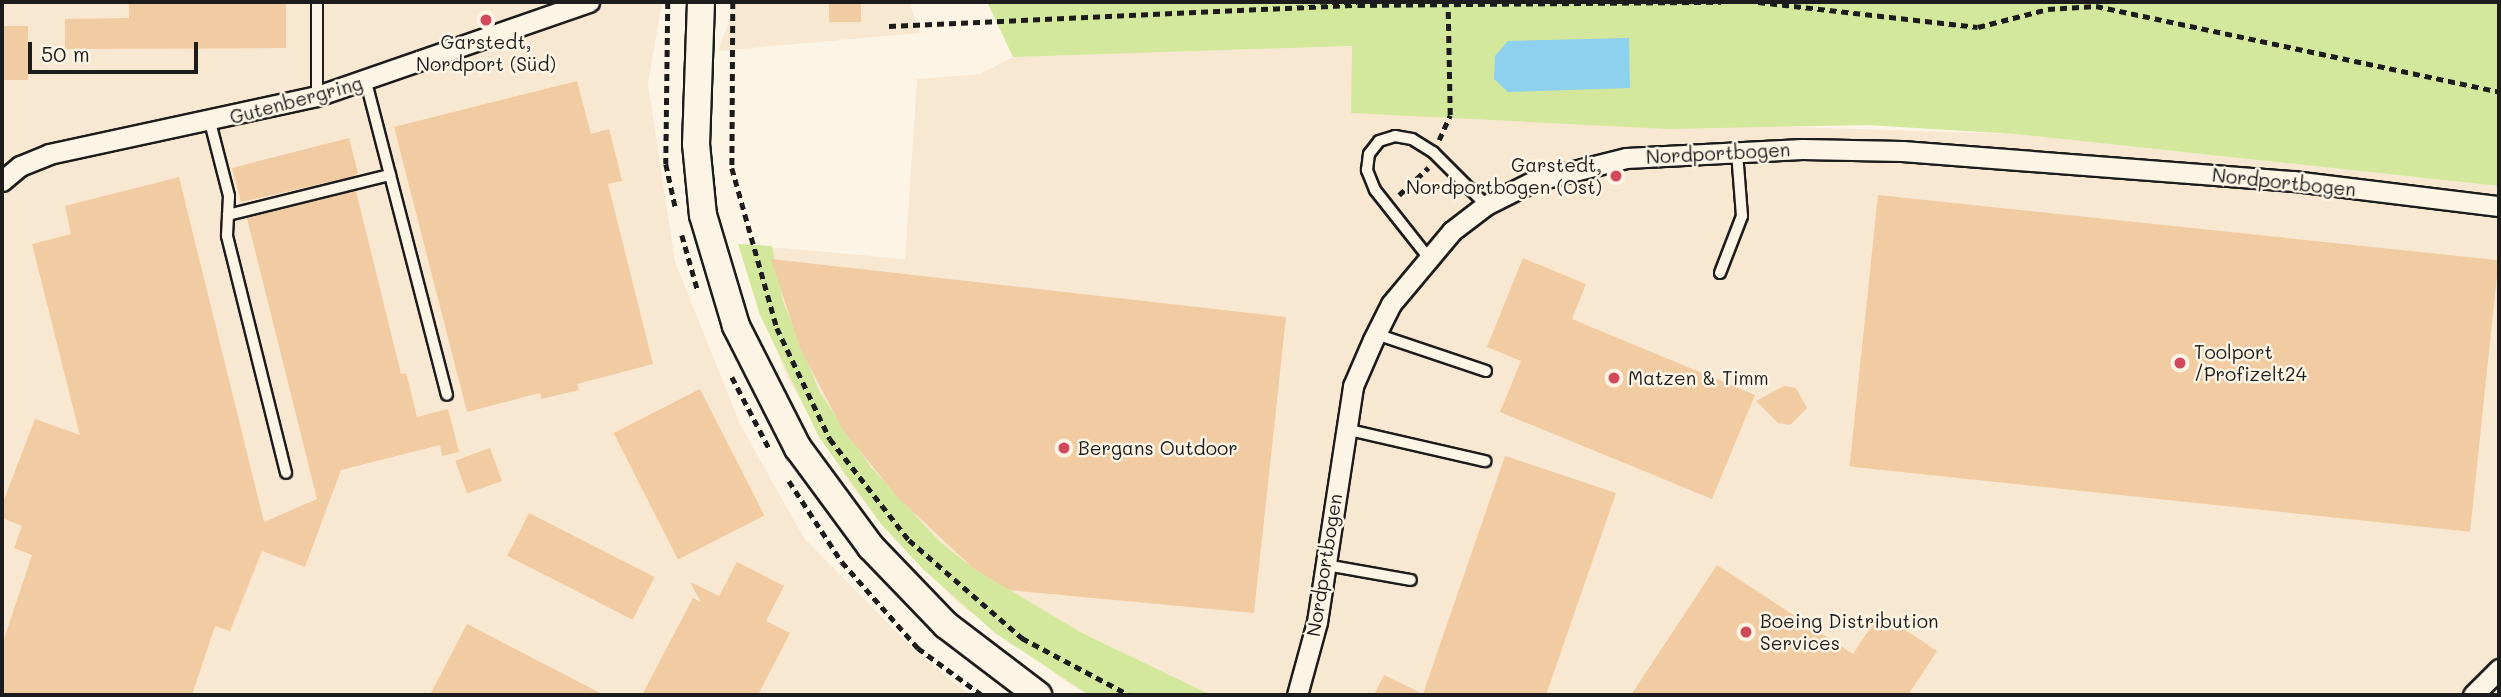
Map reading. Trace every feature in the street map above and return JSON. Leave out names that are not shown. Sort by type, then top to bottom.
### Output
[{"type":"main road","points":[[701,2],[695,92],[703,215],[736,326],[798,448],[871,547],[946,625],[1038,695]]},
{"type":"street","name":"Gutenbergring","points":[[2,181],[20,166],[49,154],[210,122],[317,96],[366,82],[589,2]]},
{"type":"street","name":"Nordportbogen","points":[[1297,695],[1326,565],[1353,386],[1376,334],[1428,257],[1486,205],[1577,168],[1626,158],[1737,151],[1999,156],[2499,206]]},
{"type":"street","points":[[2473,695],[2499,669]]},
{"type":"lane","points":[[317,2],[317,96]]},
{"type":"lane","points":[[366,82],[447,395]]},
{"type":"lane","points":[[210,122],[229,196],[228,236],[286,472]]},
{"type":"lane","points":[[1428,257],[1387,206],[1367,170],[1369,154],[1379,141],[1395,135],[1436,155],[1486,205]]},
{"type":"lane","points":[[1720,273],[1742,216],[1737,151]]},
{"type":"lane","points":[[228,215],[390,175]]},
{"type":"lane","points":[[1376,334],[1486,371]]},
{"type":"lane","points":[[1345,428],[1485,461]]},
{"type":"lane","points":[[1326,565],[1411,580]]},
{"type":"path","points":[[733,2],[732,168],[777,328],[830,439],[909,540],[1022,639],[1129,695]]},
{"type":"path","points":[[889,26],[1359,5],[1448,7],[1720,2]]},
{"type":"path","points":[[1758,2],[1978,27],[2048,9],[2096,6],[2499,92]]},
{"type":"path","points":[[1387,206],[1436,155],[1450,116],[1448,7]]},
{"type":"shaded area","points":[[2,2],[662,2],[648,84],[675,262],[741,426],[804,538],[915,651],[970,695],[2,695]]},
{"type":"shaded area","points":[[736,2],[909,2],[920,33],[718,51]]},
{"type":"shaded area","points":[[1353,46],[1352,113],[2015,134],[2499,186],[2499,695],[1089,695],[1071,685],[958,603],[881,524],[848,481],[786,375],[738,244],[905,259],[917,79],[980,74],[1013,57]]},
{"type":"green space","points":[[987,2],[2499,2],[2499,186],[2015,134],[1867,125],[1667,129],[1351,113],[1352,46],[1013,57]]},
{"type":"green space","points":[[738,244],[772,246],[783,301],[820,393],[870,466],[939,541],[973,568],[1082,633],[1211,695],[1089,695],[995,633],[923,569],[881,524],[819,437],[760,315]]},
{"type":"water","points":[[1629,38],[1630,88],[1508,92],[1494,79],[1495,56],[1508,41]]},
{"type":"building","points":[[129,2],[286,2],[286,48],[65,49],[65,19],[129,18]]},
{"type":"building","points":[[829,2],[861,2],[861,22],[829,22]]},
{"type":"building","points":[[2,26],[28,26],[28,80],[2,80]]},
{"type":"building","points":[[577,81],[591,134],[609,129],[622,181],[608,184],[653,364],[577,384],[579,390],[541,399],[540,393],[467,412],[394,127]]},
{"type":"building","points":[[349,138],[358,173],[352,177],[241,202],[232,168]]},
{"type":"building","points":[[179,177],[264,522],[317,499],[247,218],[356,191],[401,374],[406,373],[417,417],[448,409],[459,452],[442,456],[440,445],[341,470],[305,567],[262,551],[230,631],[215,626],[192,695],[2,695],[2,645],[32,555],[14,548],[22,526],[2,518],[2,505],[35,419],[80,435],[32,244],[71,234],[65,206]]},
{"type":"building","name":"Toolport /Profizelt24","points":[[1878,195],[2499,260],[2470,532],[1849,467]]},
{"type":"building","name":"Matzen & Timm","points":[[1523,258],[1586,284],[1572,319],[1755,395],[1712,499],[1500,412],[1521,361],[1487,347]]},
{"type":"building","name":"Bergans Outdoor","points":[[771,259],[1286,317],[1254,613],[1009,590],[973,568],[898,498],[843,430],[800,348]]},
{"type":"building","points":[[1784,386],[1796,388],[1807,408],[1790,425],[1778,423],[1756,401]]},
{"type":"building","points":[[700,389],[764,516],[678,560],[614,433]]},
{"type":"building","points":[[490,448],[502,481],[467,494],[455,461]]},
{"type":"building","points":[[1505,456],[1616,493],[1546,695],[1374,695],[1384,675],[1423,694]]},
{"type":"building","points":[[529,513],[655,577],[633,620],[507,556]]},
{"type":"building","points":[[737,562],[784,586],[766,621],[790,633],[758,695],[642,695],[693,598],[701,602],[690,582],[719,596]]},
{"type":"building","name":"Boeing Distribution Services","points":[[1717,565],[1853,654],[1880,613],[1937,651],[1908,695],[1631,695]]},
{"type":"building","points":[[467,624],[604,695],[430,695]]},
{"type":"place","name":"Garstedt, Nordport (Süd)","points":[[486,20]]},
{"type":"place","name":"Garstedt, Nordportbogen (Ost)","points":[[1616,176]]},
{"type":"place","name":"Toolport /Profizelt24","points":[[2180,363]]},
{"type":"place","name":"Matzen & Timm","points":[[1614,378]]},
{"type":"place","name":"Bergans Outdoor","points":[[1064,448]]},
{"type":"place","name":"Boeing Distribution Services","points":[[1746,632]]}]
